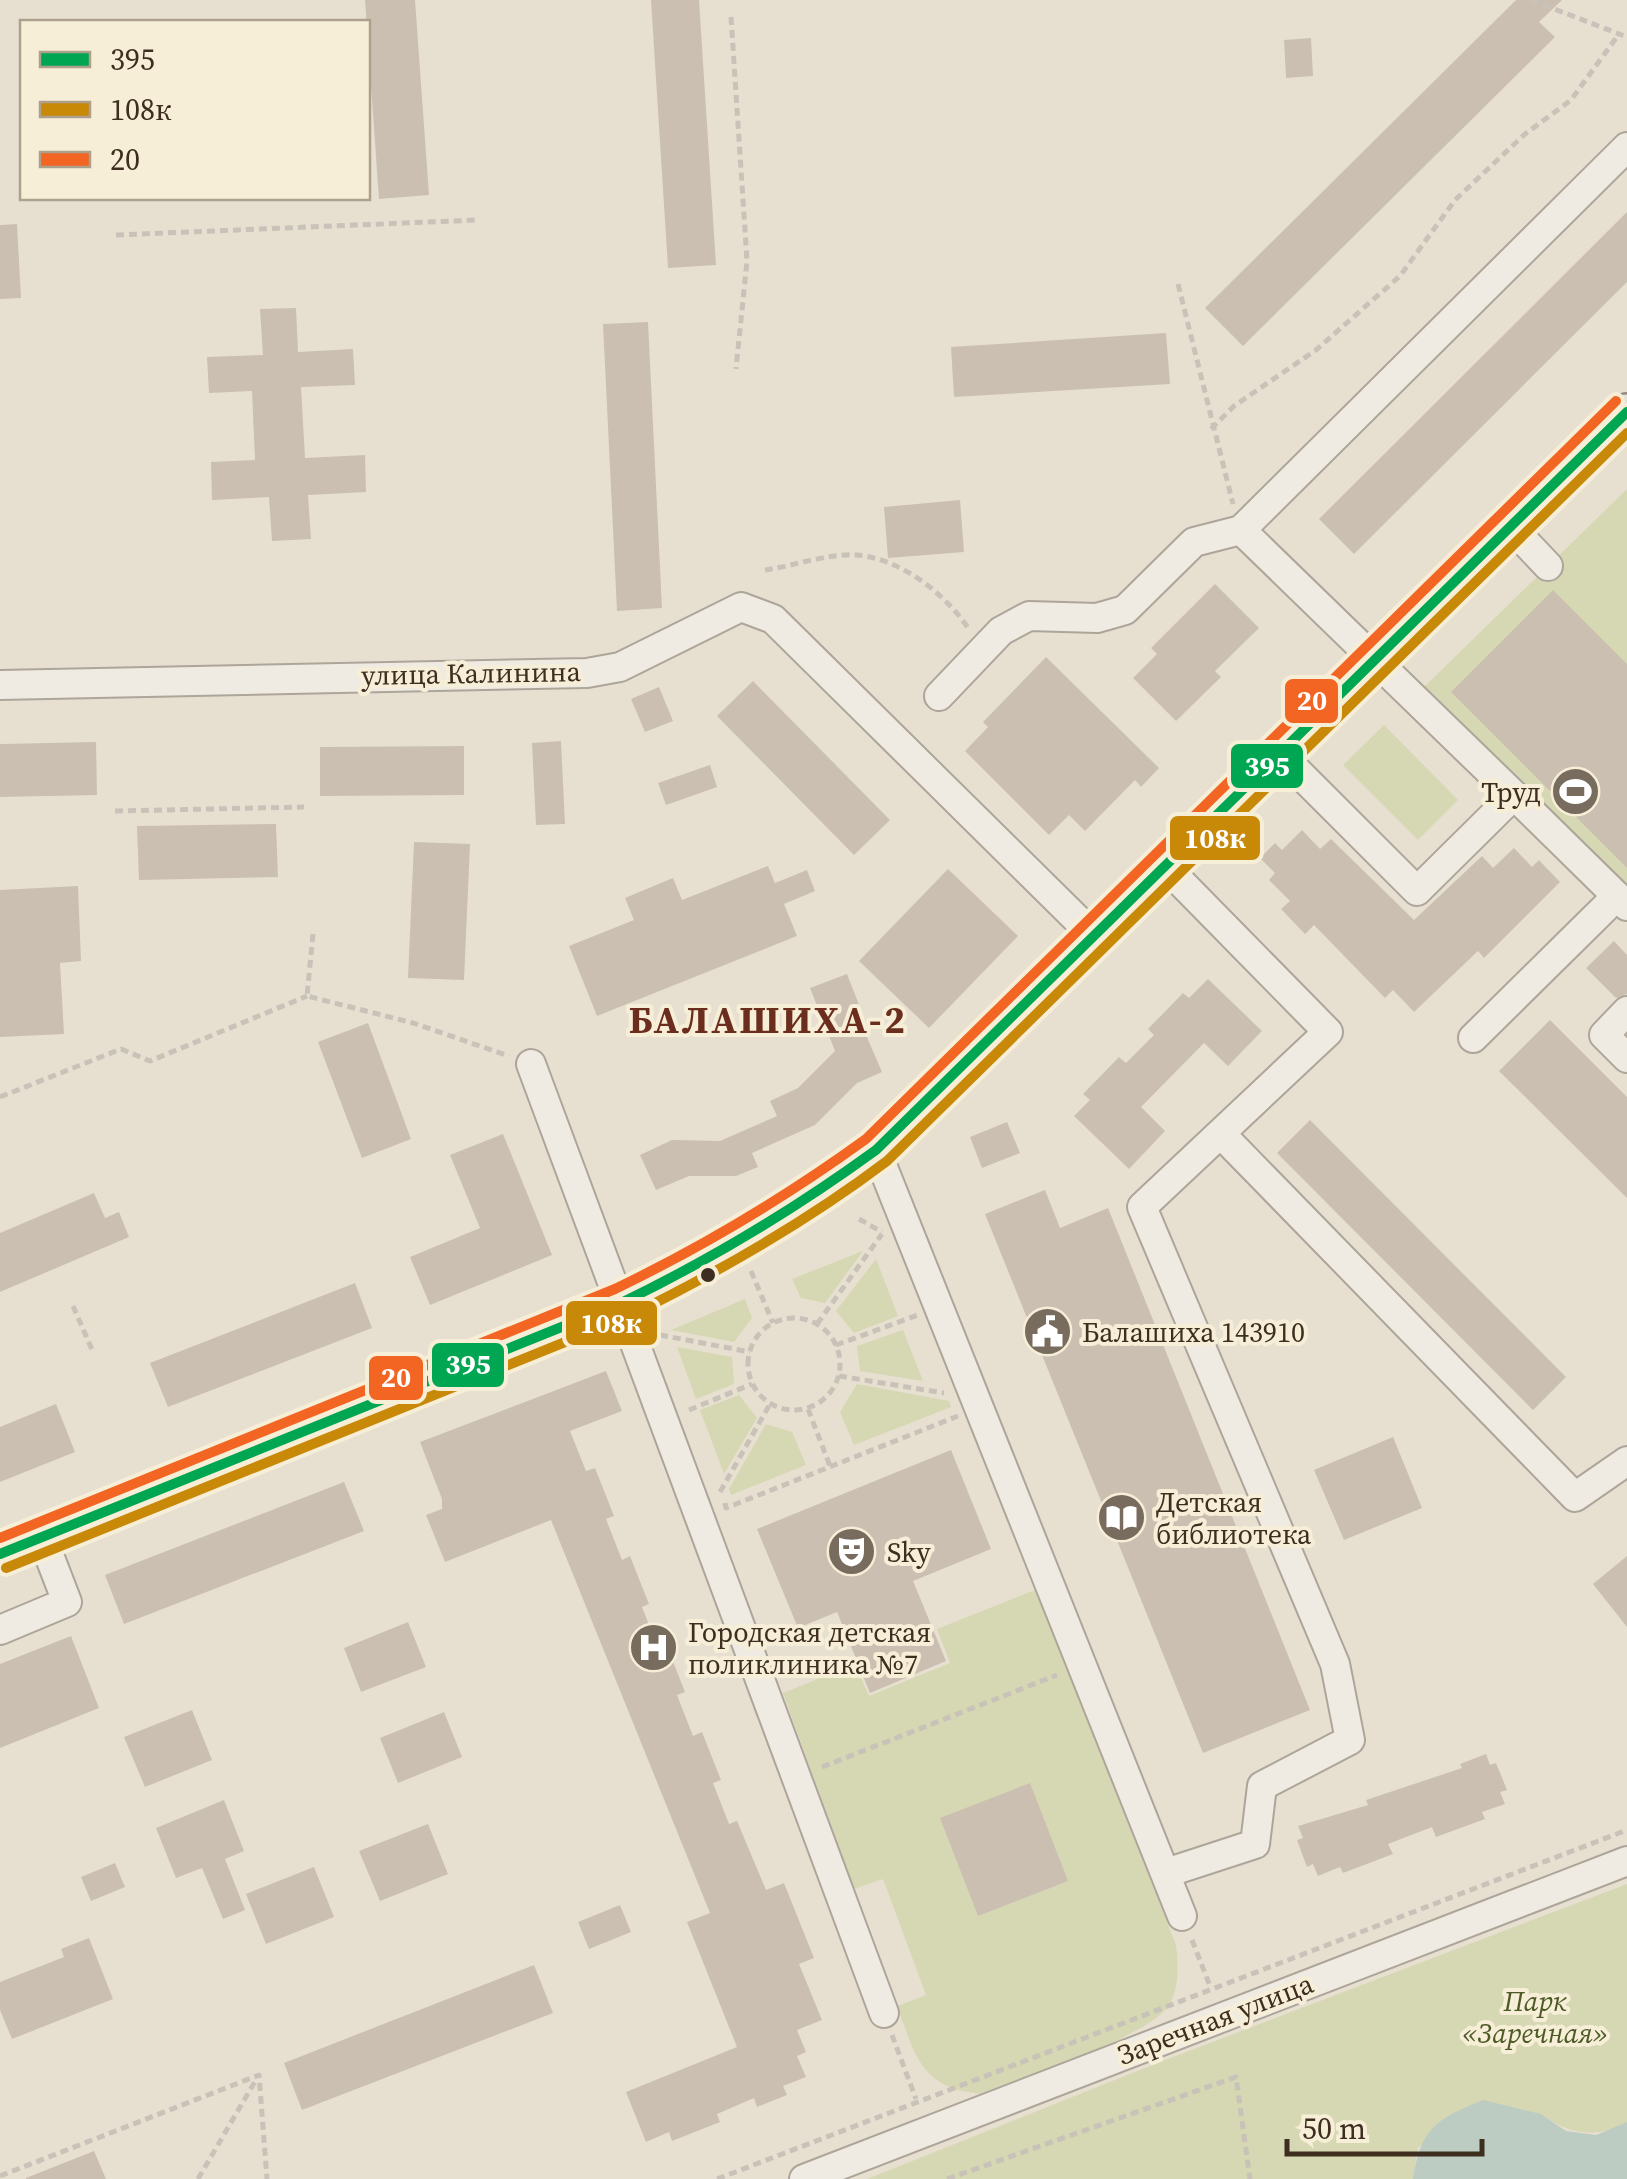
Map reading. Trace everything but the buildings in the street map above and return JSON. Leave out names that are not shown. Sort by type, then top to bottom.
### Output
[{"type":"main road","points":[[0,1554],[620,1303],[704,1262],[800,1206],[876,1150],[1627,412]]},
{"type":"street","points":[[938,696],[1001,632],[1029,616],[1097,618],[1125,610],[1194,542],[1242,530],[1627,146]]},
{"type":"street","points":[[1511,526],[1548,566]]},
{"type":"street","points":[[1242,530],[1622,901],[1474,1038]]},
{"type":"street","name":"улица Калинина","points":[[0,685],[586,673],[620,667],[741,607],[773,618],[1094,937]]},
{"type":"street","points":[[1280,754],[1417,891],[1514,795]]},
{"type":"street","points":[[1166,867],[1328,1032],[1142,1208],[1335,1664],[1350,1740],[1262,1786],[1255,1844],[1166,1874]]},
{"type":"street","points":[[1627,1011],[1604,1034],[1627,1058]]},
{"type":"street","points":[[531,1064],[884,2012]]},
{"type":"street","points":[[1222,1134],[1575,1496],[1627,1460]]},
{"type":"street","points":[[876,1150],[1182,1916]]},
{"type":"street","points":[[0,1630],[67,1602],[42,1537]]},
{"type":"street","name":"Заречная улица","points":[[804,2179],[1627,1861]]},
{"type":"path","points":[[1531,0],[1627,37]]},
{"type":"path","points":[[730,17],[747,261],[736,369]]},
{"type":"path","points":[[1211,429],[1234,406],[1316,350],[1400,276],[1455,200],[1526,134],[1571,100],[1619,34]]},
{"type":"path","points":[[116,235],[477,220]]},
{"type":"path","points":[[1178,284],[1211,429],[1242,530]]},
{"type":"path","points":[[765,570],[857,555],[911,573],[958,612],[982,650]]},
{"type":"path","points":[[115,811],[304,807]]},
{"type":"path","points":[[307,996],[314,934]]},
{"type":"path","points":[[0,1097],[121,1048],[150,1061],[307,996],[413,1023],[531,1064]]},
{"type":"path","points":[[858,1219],[883,1233],[890,1250]]},
{"type":"path","points":[[816,1324],[883,1233]]},
{"type":"path","points":[[751,1271],[773,1323]]},
{"type":"path","points":[[912,1299],[925,1331]]},
{"type":"path","points":[[73,1306],[94,1352]]},
{"type":"path","points":[[836,1346],[918,1315]]},
{"type":"path","points":[[788,1318],[816,1324],[836,1346],[839,1376],[831,1393],[808,1409],[788,1410],[770,1404],[752,1384],[750,1352],[758,1335],[773,1323],[788,1318]]},
{"type":"path","points":[[661,1325],[660,1335],[667,1354]]},
{"type":"path","points":[[660,1335],[750,1352]]},
{"type":"path","points":[[839,1376],[952,1395],[945,1379]]},
{"type":"path","points":[[695,1426],[688,1410],[752,1384]]},
{"type":"path","points":[[720,1492],[770,1404]]},
{"type":"path","points":[[714,1475],[726,1508],[960,1415],[956,1405]]},
{"type":"path","points":[[808,1409],[830,1466]]},
{"type":"path","points":[[822,1766],[1063,1673]]},
{"type":"path","points":[[717,2179],[1627,1830]]},
{"type":"path","points":[[1182,1916],[1222,2016]]},
{"type":"path","points":[[884,2012],[928,2130]]},
{"type":"path","points":[[0,2176],[259,2075]]},
{"type":"path","points":[[198,2179],[259,2075]]},
{"type":"path","points":[[259,2075],[267,2179]]},
{"type":"path","points":[[947,2179],[1236,2077],[1250,2179]]},
{"type":"green space","name":"Труд","points":[[1627,489],[1627,895],[1422,689]]},
{"type":"green space","points":[[1384,725],[1458,800],[1418,840],[1343,765]]},
{"type":"green space","points":[[863,1251],[825,1303],[801,1298],[792,1279]]},
{"type":"green space","points":[[876,1259],[898,1316],[854,1333],[836,1311]]},
{"type":"green space","points":[[745,1299],[752,1318],[734,1342],[671,1330]]},
{"type":"green space","points":[[903,1330],[923,1381],[860,1371],[857,1346]]},
{"type":"green space","points":[[677,1347],[732,1357],[734,1384],[696,1399]]},
{"type":"green space","points":[[857,1384],[949,1401],[951,1407],[854,1445],[840,1412]]},
{"type":"green space","points":[[739,1395],[757,1418],[724,1474],[700,1410]]},
{"type":"green space","points":[[766,1424],[792,1432],[806,1465],[731,1495],[729,1489]]},
{"type":"green space","points":[[1035,1590],[1176,1945],[1177,1983],[1169,2005],[1157,2018],[1136,2030],[1082,2056],[980,2094],[932,2077],[916,2054],[897,2006],[926,1995],[883,1879],[854,1889],[783,1693],[855,1664],[869,1696],[950,1663],[937,1629]]},
{"type":"green space","name":"Парк «Заречная»","points":[[1627,1884],[1627,2122],[1615,2127],[1583,2132],[1541,2114],[1418,2147],[1413,2179],[867,2179],[1160,2062]]},
{"type":"shaded area","points":[[1483,2100],[1541,2114],[1566,2131],[1596,2135],[1627,2122],[1627,2179],[1413,2179],[1421,2147],[1434,2127]]},
{"type":"transit line","name":"20","points":[[0,1538],[615,1289],[744,1220],[866,1139],[1616,401]]},
{"type":"transit line","name":"395","points":[[0,1554],[621,1303],[720,1251],[846,1172],[876,1150],[1627,412]]},
{"type":"transit line","name":"108к","points":[[6,1568],[627,1317],[761,1245],[856,1184],[887,1161],[1627,433]]},
{"type":"place","name":"Труд","points":[[1576,792]]},
{"type":"place","name":"Балашиха 143910","points":[[1047,1332]]},
{"type":"place","name":"Детская библиотека","points":[[1121,1518]]},
{"type":"place","name":"Sky","points":[[852,1552]]},
{"type":"place","name":"Городская детская поликлиника №7","points":[[653,1648]]},
{"type":"district","name":"БАЛАШИХА-2","points":[[768,1020]]}]
